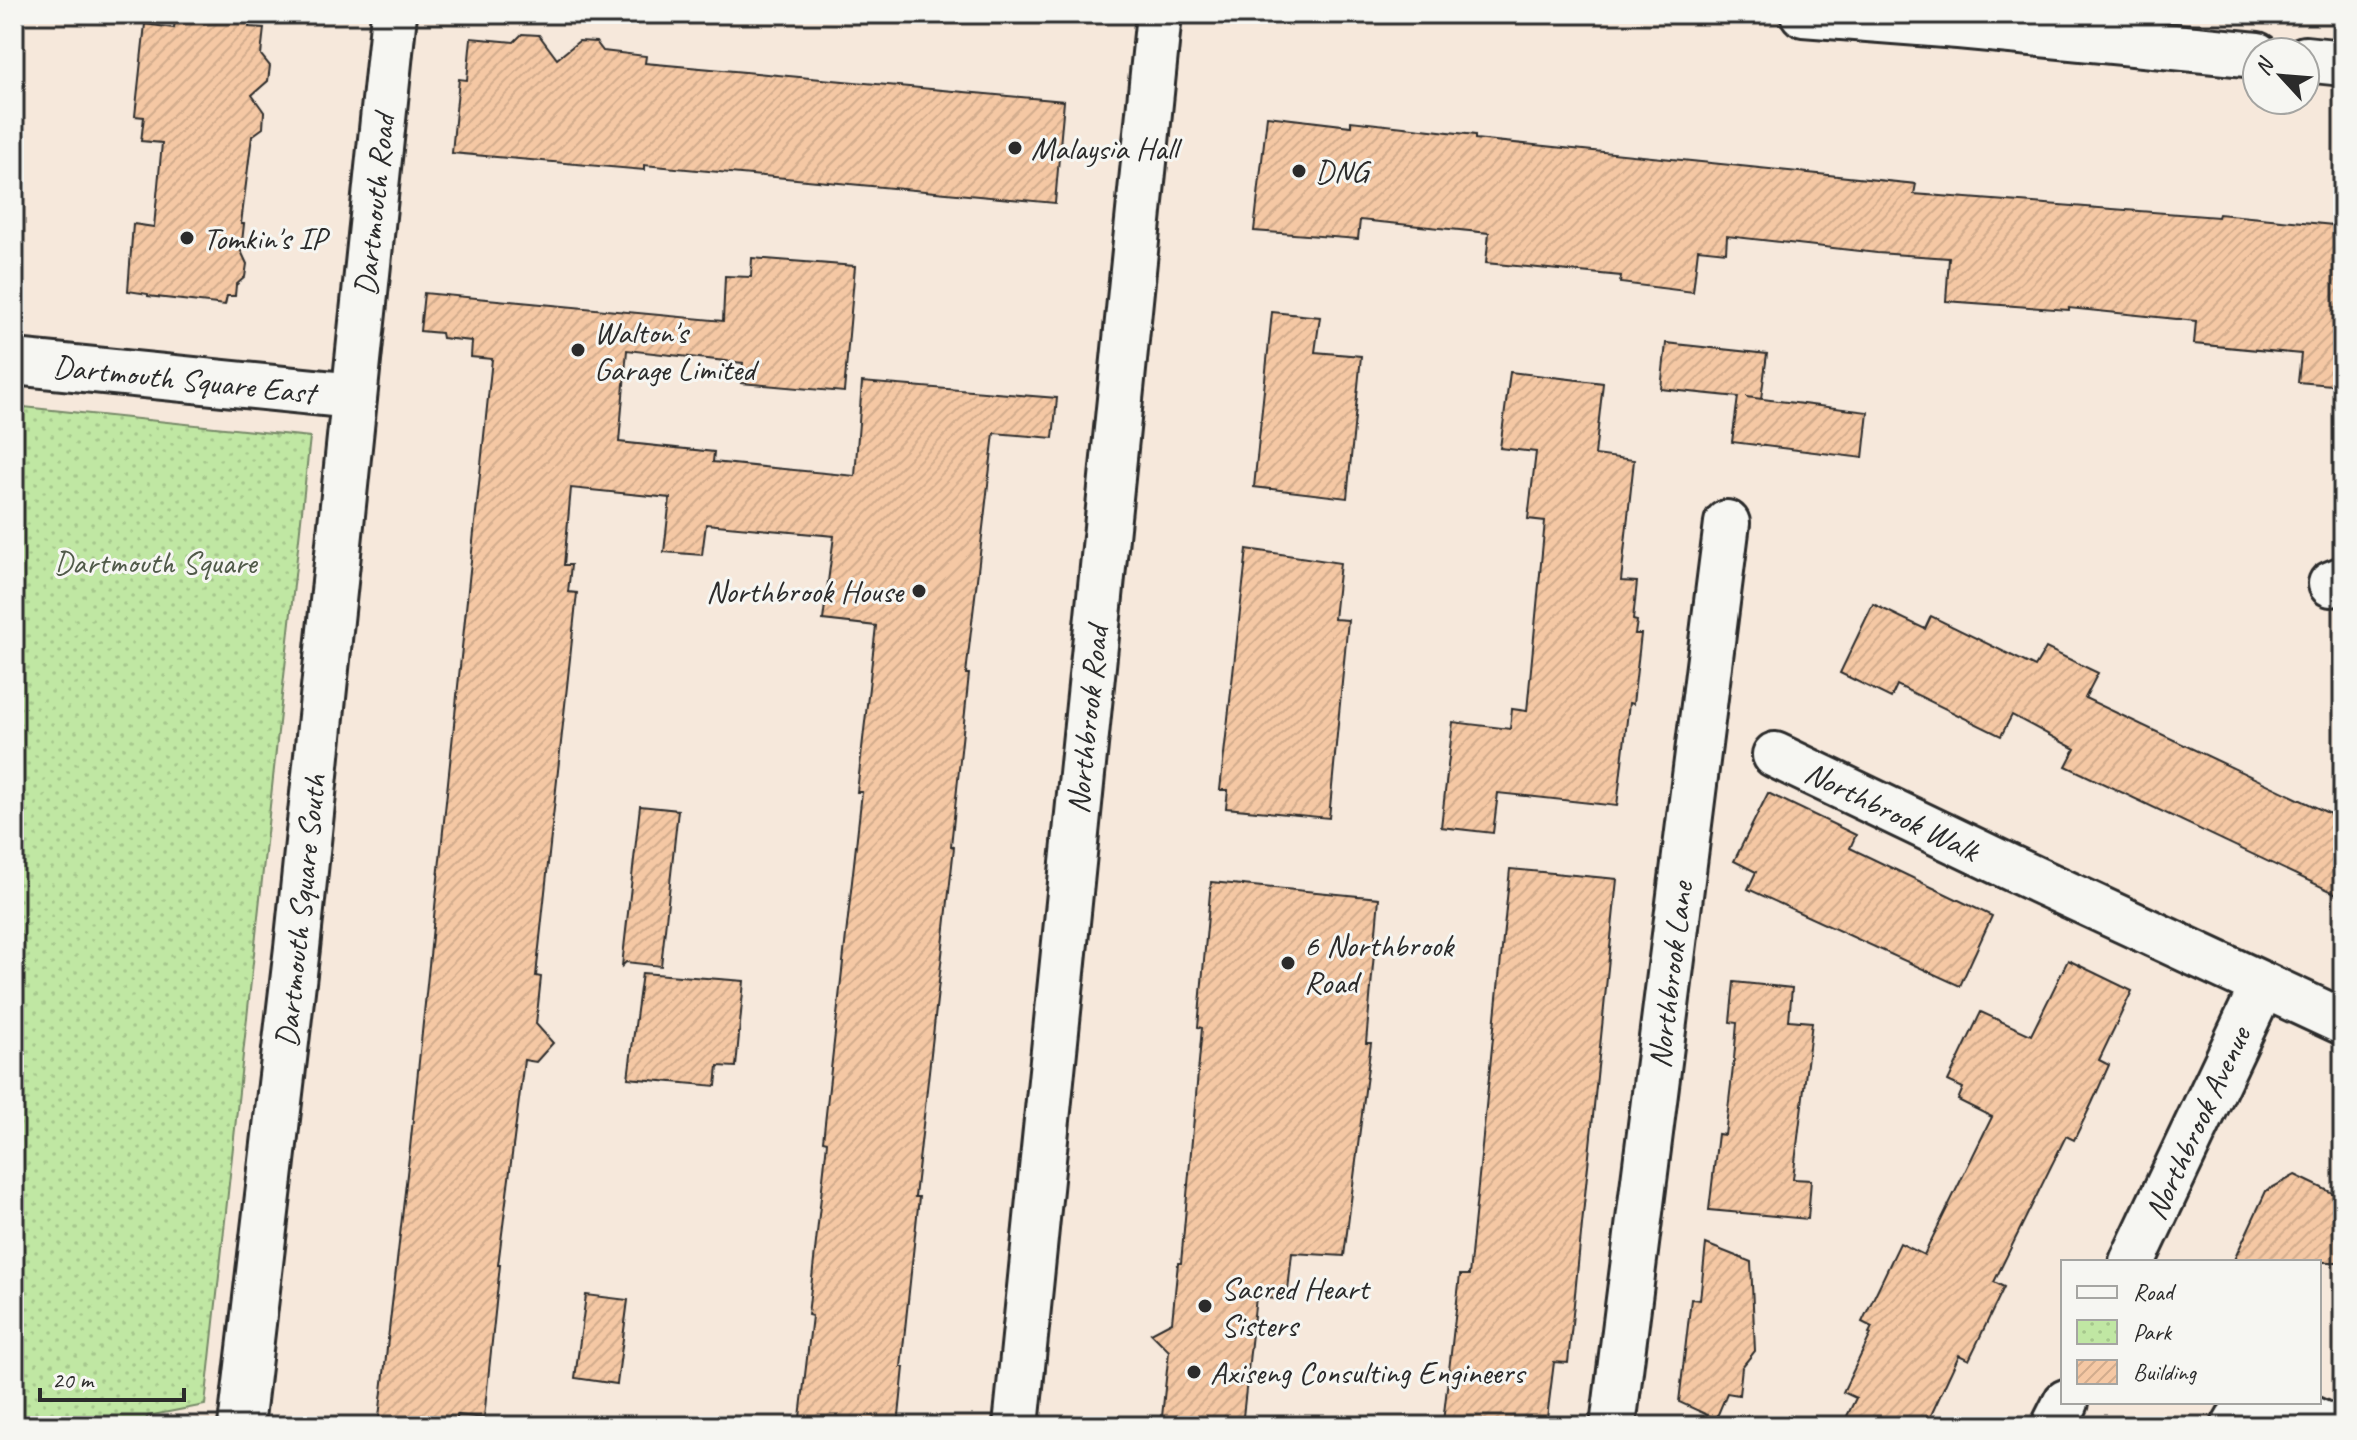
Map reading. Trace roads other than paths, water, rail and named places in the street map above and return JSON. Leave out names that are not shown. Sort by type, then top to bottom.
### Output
[{"type":"street","name":"Dartmouth Road","points":[[354,396],[394,14]]},
{"type":"street","name":"Northbrook Road","points":[[1016,1426],[1159,14]]},
{"type":"street","points":[[1803,14],[2241,53]]},
{"type":"street","points":[[2321,61],[2343,63]]},
{"type":"street","name":"Dartmouth Square East","points":[[14,362],[354,396]]},
{"type":"street","name":"Dartmouth Square South","points":[[241,1426],[297,948],[354,396]]},
{"type":"street","name":"Northbrook Lane","points":[[1613,1426],[1727,523]]},
{"type":"street","name":"Northbrook Walk","points":[[1775,755],[2263,985]]},
{"type":"street","points":[[2263,985],[2343,1022]]},
{"type":"street","name":"Northbrook Avenue","points":[[2133,1260],[2263,985]]},
{"type":"street","points":[[2054,1426],[2065,1404]]},
{"type":"street","points":[[2234,1426],[2239,1416],[2248,1409],[2265,1404]]},
{"type":"street","points":[[2277,1404],[2327,1426]]},
{"type":"place","name":"Malaysia Hall","points":[[1015,148]]},
{"type":"place","name":"DNG","points":[[1299,171]]},
{"type":"place","name":"Tomkin's IP","points":[[187,238]]},
{"type":"place","name":"Walton's Garage Limited","points":[[578,350]]},
{"type":"place","name":"Northbrook House","points":[[919,591]]},
{"type":"place","name":"6 Northbrook Road","points":[[1288,963]]},
{"type":"place","name":"Sacred Heart Sisters","points":[[1205,1306]]},
{"type":"place","name":"Axiseng Consulting Engineers","points":[[1194,1372]]},
{"type":"park label","name":"Dartmouth Square","points":[[155,562]]}]
